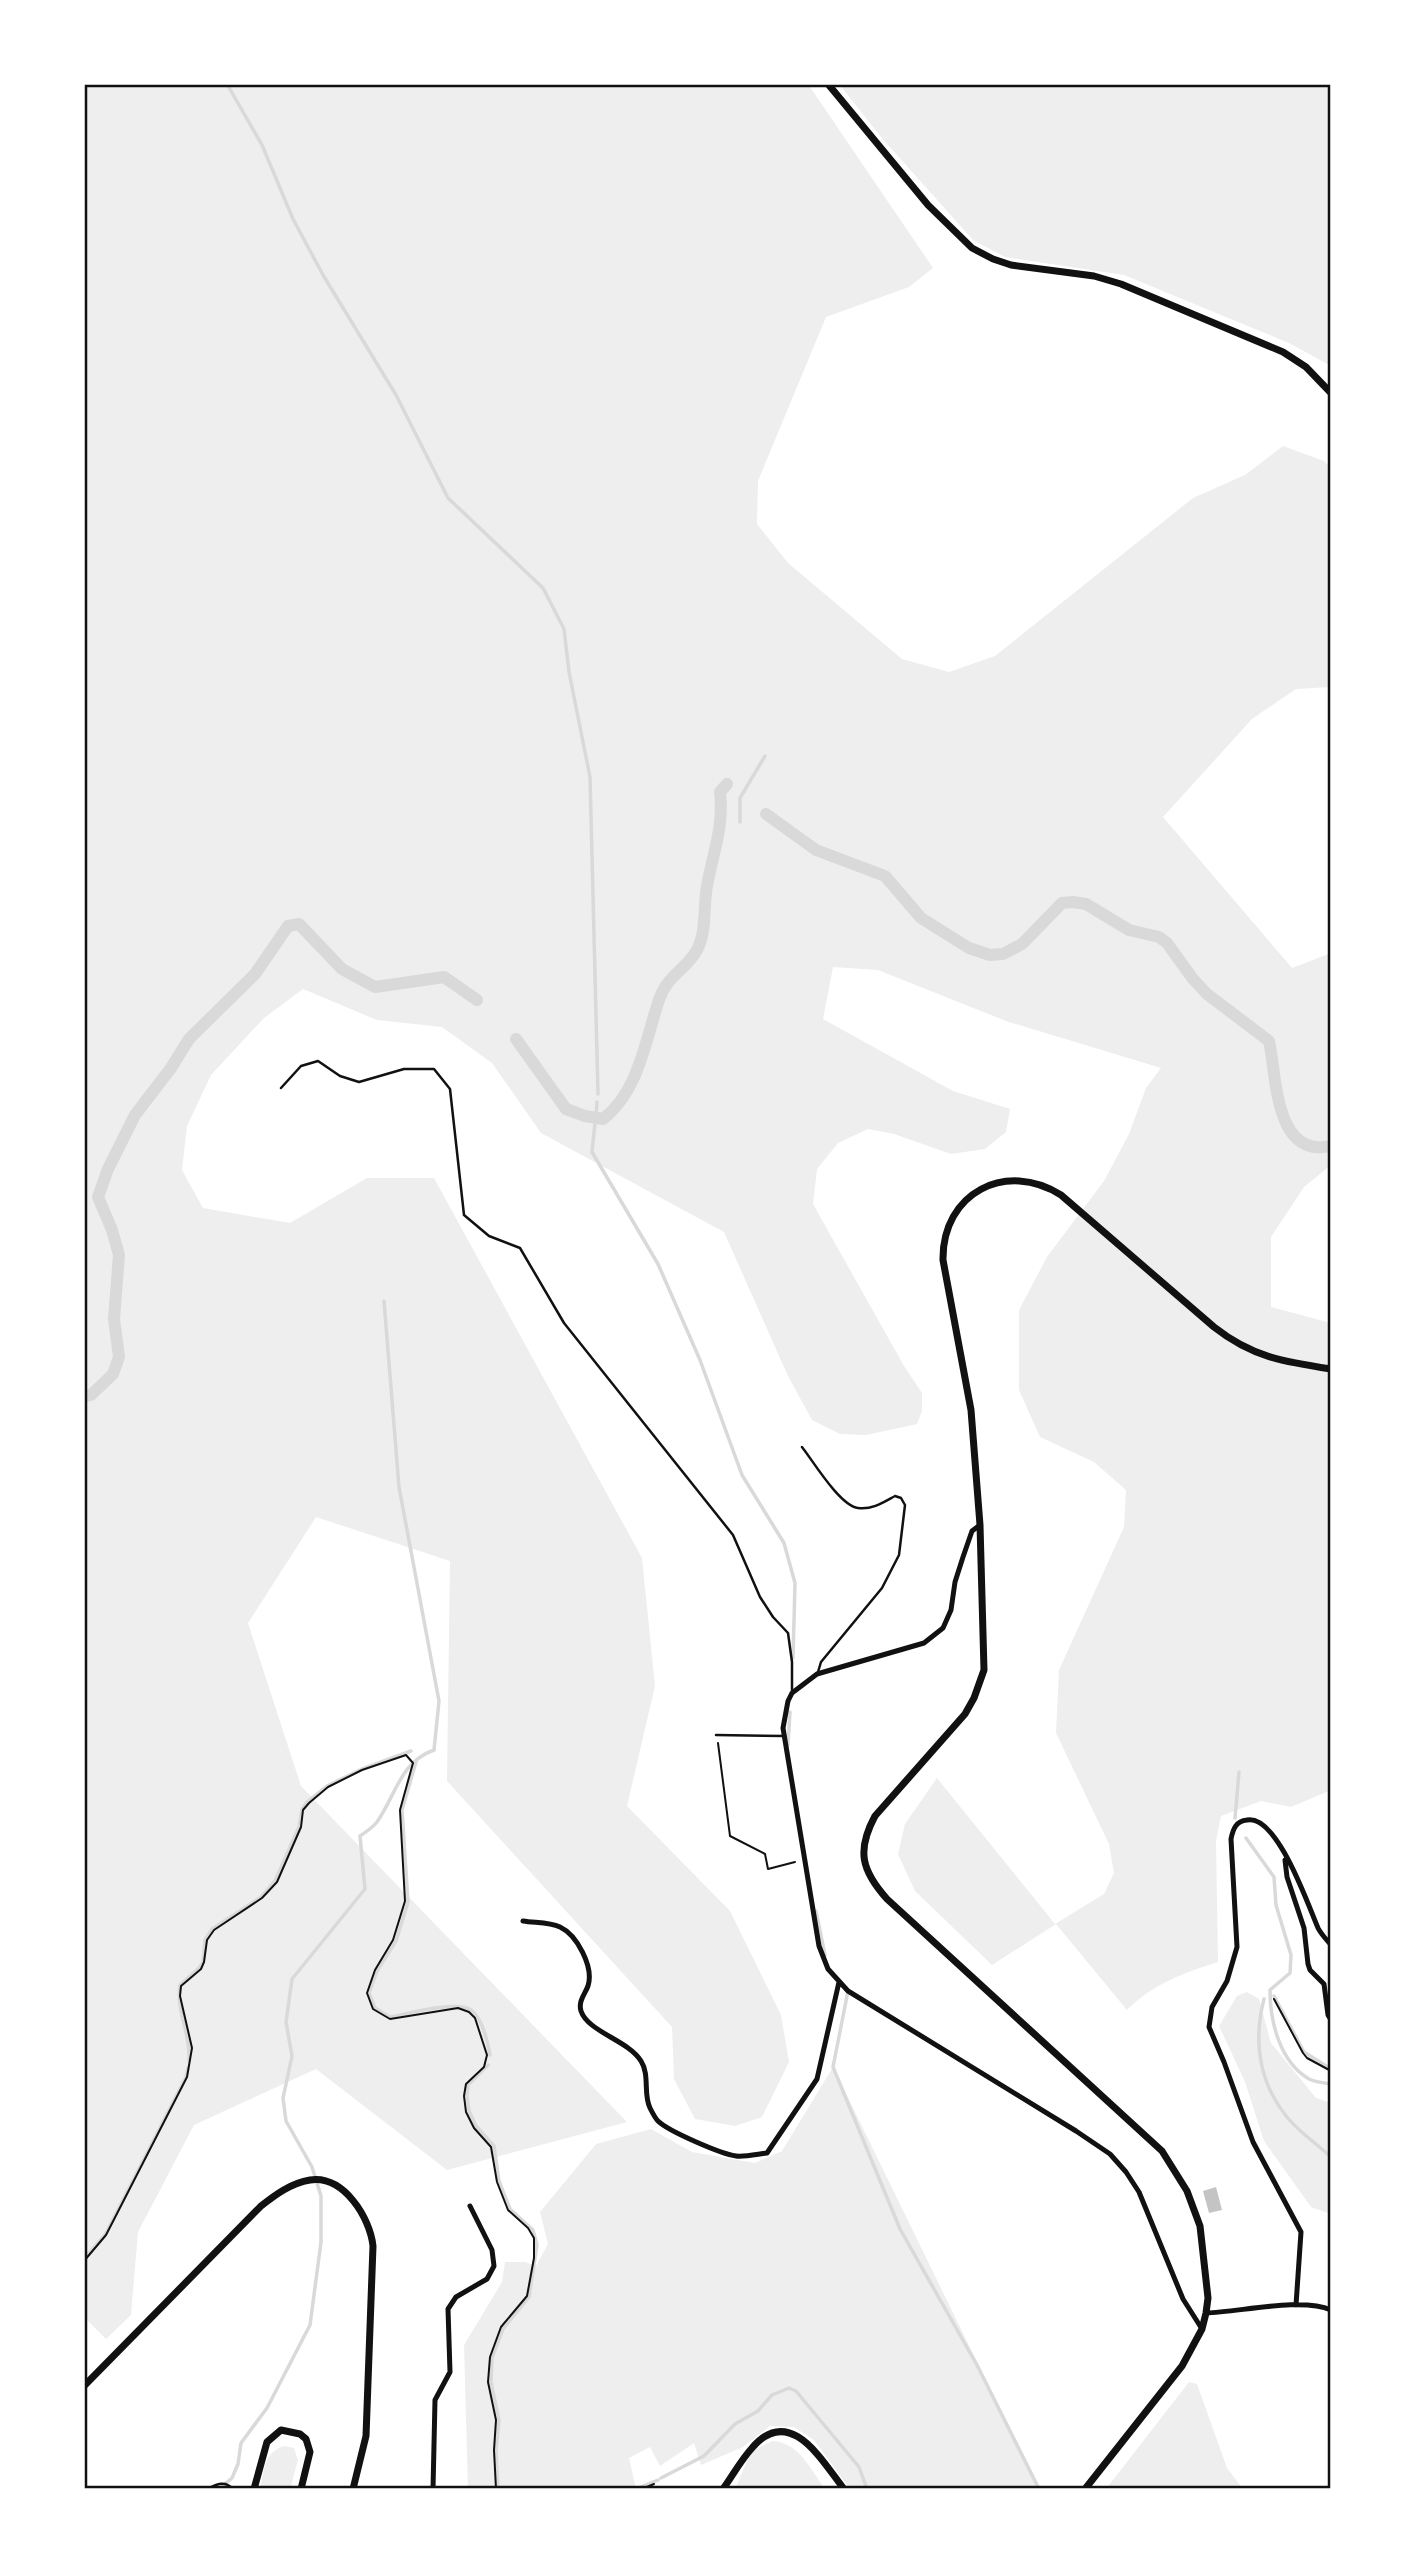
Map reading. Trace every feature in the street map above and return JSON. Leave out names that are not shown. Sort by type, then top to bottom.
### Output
[{"type":"main road","points":[[828,84],[929,205],[959,237],[982,254],[1011,265],[1094,276],[1121,284],[1283,352],[1306,367],[1331,393]]},
{"type":"main road","points":[[1085,2489],[1182,2366],[1202,2329],[1208,2298],[1200,2226],[1187,2190],[1162,2151],[887,1899],[868,1875],[863,1856],[867,1830],[875,1816],[965,1714],[980,1683],[985,1654],[980,1525],[971,1410],[945,1273],[943,1248],[948,1223],[968,1198],[989,1185],[1026,1181],[1052,1189],[1214,1327],[1241,1346],[1272,1359],[1331,1369]]},
{"type":"main road","points":[[84,2386],[261,2206],[289,2187],[314,2180],[341,2190],[351,2198],[367,2221],[372,2239],[366,2435],[353,2489]]},
{"type":"main road","points":[[254,2489],[267,2442],[281,2430],[300,2434],[309,2446],[310,2452],[300,2489]]},
{"type":"main road","points":[[723,2489],[752,2447],[764,2437],[782,2431],[805,2440],[844,2489]]},
{"type":"street","points":[[980,1525],[972,1531],[955,1582],[951,1611],[943,1628],[924,1643],[817,1674],[792,1693],[788,1701],[783,1728],[819,1946],[828,1969],[848,1991],[1076,2130],[1110,2154],[1139,2192],[1183,2299],[1202,2329]]},
{"type":"street","points":[[1296,2305],[1301,2232],[1253,2141],[1209,2027],[1212,2007],[1227,1981],[1237,1947],[1231,1851],[1234,1828],[1244,1820],[1258,1821],[1276,1837],[1307,1897],[1319,1931],[1331,1945]]},
{"type":"street","points":[[1285,1857],[1287,1877],[1304,1928],[1308,1964],[1310,1970],[1324,1984],[1331,2020]]},
{"type":"street","points":[[523,1921],[553,1925],[570,1935],[586,1961],[589,1972],[588,1986],[581,2001],[581,2012],[593,2025],[624,2043],[642,2062],[647,2082],[648,2105],[660,2123],[699,2144],[736,2156],[767,2153],[817,2079],[839,1982]]},
{"type":"street","points":[[433,2489],[435,2400],[450,2372],[448,2309],[456,2297],[487,2279],[494,2266],[492,2250],[470,2206]]},
{"type":"street","points":[[1206,2313],[1296,2305],[1315,2305],[1331,2310]]},
{"type":"lane","points":[[281,1088],[301,1066],[318,1061],[340,1076],[359,1082],[404,1069],[434,1069],[450,1090],[464,1215],[489,1236],[520,1248],[564,1323],[733,1535],[760,1597],[773,1618],[788,1633],[792,1693]]},
{"type":"lane","points":[[802,1447],[846,1502],[857,1508],[879,1505],[895,1496],[901,1498],[905,1505],[899,1555],[882,1588],[821,1662],[817,1674]]},
{"type":"lane","points":[[716,1735],[785,1736]]},
{"type":"lane","points":[[208,2489],[222,2483],[233,2489]]},
{"type":"path","points":[[716,1735],[730,1836],[765,1854],[768,1869],[804,1859]]},
{"type":"path","points":[[84,2261],[106,2235],[187,2077],[192,2048],[180,1996],[181,1986],[201,1969],[207,1940],[214,1930],[262,1898],[276,1882],[300,1827],[303,1810],[316,1796],[362,1770],[406,1755],[413,1762],[400,1810],[405,1902],[393,1940],[368,1983],[367,1997],[373,2009],[390,2020],[458,2008],[470,2012],[475,2018],[487,2055],[484,2067],[466,2084],[466,2112],[474,2128],[491,2147],[497,2182],[508,2210],[528,2228],[534,2238],[534,2258],[527,2296],[501,2328],[490,2357],[488,2382],[496,2420],[496,2489]]},
{"type":"path","points":[[1273,1999],[1307,2058],[1331,2071]]},
{"type":"path","points":[[642,2489],[654,2484]]},
{"type":"shaded area","points":[[84,84],[808,84],[933,268],[909,287],[826,317],[758,481],[757,524],[788,563],[902,659],[949,672],[995,656],[1193,498],[1245,475],[1283,446],[1324,461],[1331,468],[1331,687],[1296,689],[1252,719],[1163,817],[1292,968],[1331,953],[1331,1165],[1304,1187],[1271,1237],[1271,1307],[1331,1323],[1331,1790],[1291,1807],[1261,1801],[1221,1816],[1216,1841],[1218,1962],[1169,1980],[1147,1993],[1127,2010],[1056,1924],[992,1965],[915,1891],[898,1854],[905,1824],[937,1778],[1055,1924],[1104,1894],[1114,1873],[1109,1844],[1056,1733],[1059,1670],[1124,1527],[1126,1490],[1094,1462],[1040,1437],[1019,1390],[1019,1310],[1047,1257],[1104,1181],[1129,1134],[1146,1088],[1161,1068],[1006,1021],[878,970],[833,967],[823,1019],[953,1091],[1010,1109],[1006,1132],[985,1149],[951,1154],[894,1134],[868,1129],[838,1143],[817,1169],[813,1204],[904,1366],[922,1393],[922,1411],[917,1424],[866,1435],[840,1434],[812,1420],[788,1376],[724,1232],[541,1133],[492,1063],[442,1027],[377,1020],[303,989],[264,1018],[211,1075],[187,1126],[182,1170],[203,1208],[290,1223],[367,1178],[434,1178],[642,1558],[655,1686],[627,1806],[730,1911],[781,2015],[789,2062],[762,2117],[735,2126],[695,2119],[674,2079],[672,2027],[447,1781],[450,1561],[316,1517],[248,1623],[301,1786],[627,2122],[447,2170],[316,2069],[194,2125],[138,2232],[131,2315],[106,2339],[84,2317]]},
{"type":"shaded area","points":[[839,84],[1331,84],[1331,366],[1289,343],[1124,275],[1005,257],[973,240],[881,137]]},
{"type":"shaded area","points":[[1247,1992],[1259,1999],[1271,2043],[1316,2098],[1331,2103],[1331,2214],[1311,2207],[1264,2141],[1245,2082],[1219,2026],[1237,1996]]},
{"type":"shaded area","points":[[833,2067],[1039,2489],[850,2489],[814,2440],[794,2427],[770,2426],[743,2447],[701,2465],[694,2443],[660,2466],[650,2447],[629,2458],[636,2489],[468,2489],[464,2345],[502,2282],[505,2262],[525,2262],[536,2266],[548,2244],[540,2212],[596,2144],[651,2129],[692,2152],[755,2163],[782,2151]]},
{"type":"shaded area","points":[[1189,2382],[1197,2384],[1227,2468],[1243,2489],[1106,2489]]},
{"type":"shaded area","points":[[772,2441],[790,2446],[797,2452],[825,2489],[735,2489],[751,2452]]},
{"type":"shaded area","points":[[284,2446],[294,2448],[298,2460],[290,2489],[260,2489],[269,2457]]},
{"type":"building","points":[[1216,2187],[1222,2210],[1209,2213],[1203,2191]]},
{"type":"waterway","points":[[227,84],[262,145],[293,219],[323,275],[396,395],[448,498],[543,588],[564,629],[569,672],[590,777],[598,1094]]},
{"type":"waterway","points":[[740,822],[740,798],[765,756]]},
{"type":"waterway","points":[[516,1039],[566,1109],[603,1119],[615,1108],[633,1080],[662,991],[693,957],[700,943],[707,886],[719,829],[720,792],[727,784]]},
{"type":"waterway","points":[[766,814],[816,850],[885,876],[921,918],[969,948],[990,955],[1003,954],[1022,944],[1062,903],[1086,904],[1129,930],[1159,937],[1167,943],[1207,994],[1269,1041],[1277,1093],[1288,1128],[1298,1140],[1312,1146],[1331,1146]]},
{"type":"waterway","points":[[84,1396],[91,1395],[113,1374],[119,1357],[114,1319],[119,1255],[98,1197],[108,1169],[135,1115],[171,1068],[189,1039],[255,974],[288,926],[299,924],[342,969],[375,987],[444,977],[477,1000]]},
{"type":"waterway","points":[[596,1116],[597,1102]]},
{"type":"waterway","points":[[595,1123],[592,1152],[658,1264],[700,1360],[742,1475],[784,1543],[795,1583],[793,1658]]},
{"type":"waterway","points":[[219,2489],[232,2478],[238,2464],[241,2443],[267,2408],[310,2325],[321,2242],[321,2196],[312,2167],[286,2121],[283,2098],[292,2056],[286,2022],[292,1979],[365,1889],[360,1836],[377,1822],[406,1771],[423,1755],[434,1750],[439,1701],[399,1487],[384,1301]]},
{"type":"waterway","points":[[788,1745],[790,1712]]},
{"type":"waterway","points":[[189,2060],[180,2004],[180,1985],[203,1962],[205,1940],[212,1929],[261,1897],[275,1881],[307,1802],[327,1786],[362,1769],[411,1751]]},
{"type":"waterway","points":[[416,1762],[402,1810],[408,1902],[396,1941],[377,1971],[369,1993],[375,2008],[390,2017],[455,2006],[471,2010],[481,2024],[490,2055]]},
{"type":"waterway","points":[[1235,1818],[1239,1772]]},
{"type":"waterway","points":[[1246,1838],[1274,1877],[1276,1905],[1291,1955],[1290,1973],[1270,1990],[1272,2015],[1279,2040],[1284,2052],[1299,2072],[1311,2080],[1331,2084]]},
{"type":"waterway","points":[[816,1911],[825,1955]]},
{"type":"waterway","points":[[846,1990],[848,1991],[833,2067],[900,2229],[977,2365],[1039,2489]]},
{"type":"waterway","points":[[1274,1996],[1304,2052],[1331,2069]]},
{"type":"waterway","points":[[1264,1999],[1259,2046],[1270,2090],[1292,2122],[1331,2157]]},
{"type":"waterway","points":[[488,2065],[468,2085],[469,2111],[476,2126],[494,2146],[499,2181],[510,2209],[533,2230],[537,2245],[529,2297],[503,2329],[492,2358],[491,2382],[499,2420],[496,2450],[498,2489]]},
{"type":"waterway","points":[[84,2259],[105,2235],[186,2077],[188,2068]]},
{"type":"waterway","points":[[661,2478],[704,2456],[735,2424],[758,2411],[772,2395],[789,2388],[796,2391],[859,2467],[867,2489]]},
{"type":"waterway","points":[[636,2489],[658,2480]]}]
